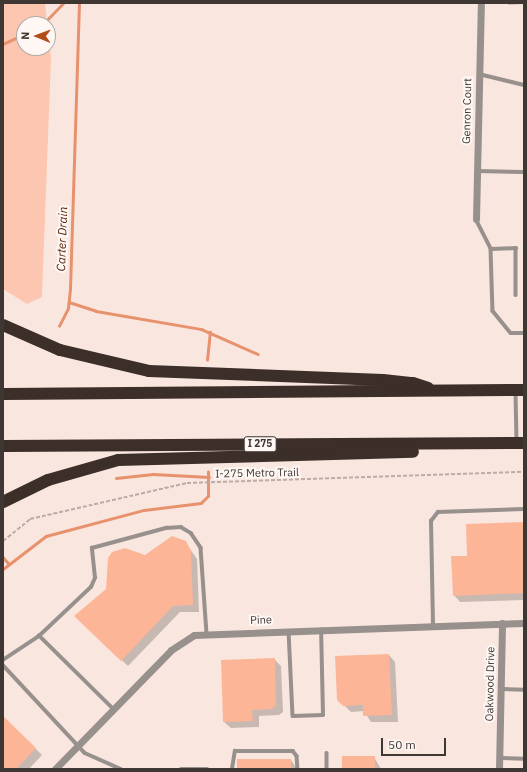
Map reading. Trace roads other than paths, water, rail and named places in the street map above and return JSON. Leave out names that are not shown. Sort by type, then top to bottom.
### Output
[{"type":"highway","points":[[3,325],[60,350],[149,371],[383,380],[413,383],[435,391]]},
{"type":"highway","points":[[3,394],[520,390]]},
{"type":"highway","name":"I 275","points":[[3,446],[461,445],[520,443]]},
{"type":"highway","points":[[3,502],[48,480],[118,460],[412,453],[461,445]]},
{"type":"street","name":"Genron Court","points":[[476,219],[480,3]]},
{"type":"street","name":"Oakwood Drive","points":[[499,769],[502,623]]},
{"type":"street","name":"Pine","points":[[55,769],[180,642],[207,633],[524,623]]},
{"type":"lane","points":[[479,74],[524,85]]},
{"type":"lane","points":[[477,171],[524,172]]},
{"type":"lane","points":[[476,219],[491,249],[493,311],[511,333],[524,333]]},
{"type":"lane","points":[[491,249],[516,248],[516,295]]},
{"type":"lane","points":[[520,390],[520,443]]},
{"type":"lane","points":[[433,625],[431,521],[438,512],[524,509]]},
{"type":"lane","points":[[3,660],[39,636],[91,587],[95,578],[92,548],[181,527],[198,539],[201,548],[207,633]]},
{"type":"lane","points":[[289,630],[292,716],[323,715],[321,629]]},
{"type":"lane","points":[[39,636],[113,709]]},
{"type":"lane","points":[[3,666],[85,753],[121,769]]},
{"type":"lane","points":[[501,689],[524,690]]},
{"type":"lane","points":[[232,769],[235,751],[293,751],[298,756],[298,769]]},
{"type":"lane","points":[[327,753],[328,769]]},
{"type":"lane","points":[[500,758],[524,759]]},
{"type":"lane","points":[[182,769],[206,769]]},
{"type":"waterway","points":[[51,16],[63,3]]},
{"type":"waterway","name":"Carter Drain","points":[[59,326],[68,308],[70,289],[79,3]]},
{"type":"waterway","points":[[3,44],[16,38]]},
{"type":"waterway","name":"Carter Drain","points":[[69,302],[96,311],[201,329],[258,354]]},
{"type":"waterway","name":"Carter Drain","points":[[207,360],[210,332]]},
{"type":"waterway","name":"Carter Drain","points":[[3,569],[46,536],[144,510],[201,503],[208,496],[208,472]]},
{"type":"waterway","points":[[116,478],[153,474],[209,477]]},
{"type":"waterway","points":[[3,557],[9,564]]}]
